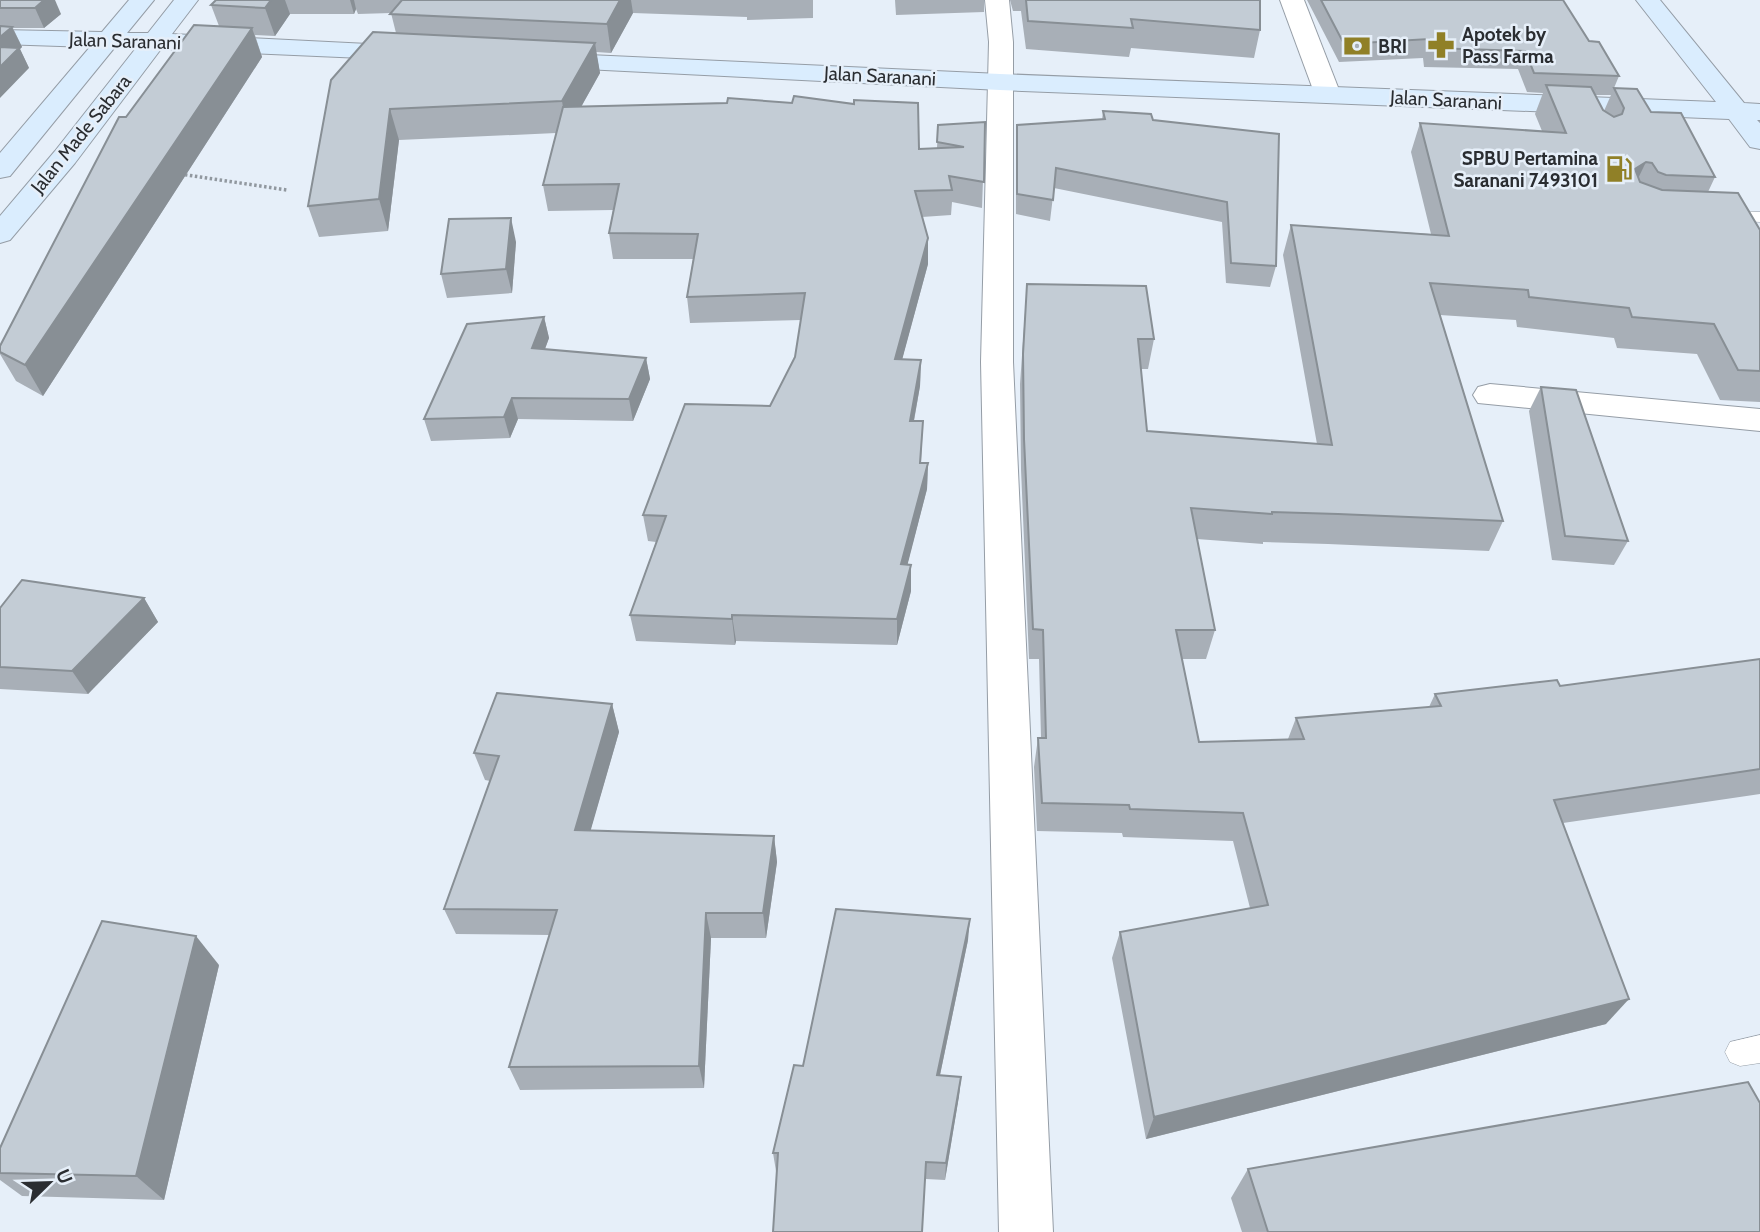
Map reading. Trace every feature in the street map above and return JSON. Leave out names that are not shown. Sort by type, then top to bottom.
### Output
[{"type":"street","name":"Jalan Made Sabara","points":[[0,170],[142,0]]},
{"type":"street","name":"Jalan Made Sabara","points":[[0,234],[65,157],[186,0]]},
{"type":"street","points":[[997,0],[1000,82],[997,362],[1027,1232]]},
{"type":"street","points":[[1292,0],[1328,95]]},
{"type":"street","points":[[1648,0],[1748,111],[1760,141]]},
{"type":"street","name":"Jalan Saranani","points":[[0,37],[432,54]]},
{"type":"street","name":"Jalan Saranani","points":[[515,58],[1328,95],[1588,112],[1748,111]]},
{"type":"street","points":[[1490,395],[1760,420]]},
{"type":"lane","points":[[1706,215],[1760,217]]},
{"type":"path","points":[[170,172],[287,190]]},
{"type":"building","points":[[0,0],[44,0],[35,8],[0,8]]},
{"type":"building","points":[[216,0],[271,0],[265,8],[211,5]]},
{"type":"building","points":[[402,0],[620,0],[607,24],[390,14]]},
{"type":"building","points":[[1026,0],[1260,0],[1260,30],[1131,19],[1133,28],[1028,21]]},
{"type":"building","points":[[1321,0],[1563,0],[1589,41],[1599,42],[1619,76],[1534,73],[1525,51],[1430,48],[1429,39],[1344,44]]},
{"type":"building","points":[[194,25],[252,28],[25,365],[0,352],[0,346],[119,117],[126,117]]},
{"type":"building","points":[[0,26],[12,27],[0,37]]},
{"type":"building","points":[[373,32],[595,43],[562,101],[390,109],[379,199],[308,206],[331,80]]},
{"type":"building","points":[[0,47],[19,48],[0,67]]},
{"type":"building","points":[[1546,85],[1591,87],[1603,110],[1614,117],[1622,114],[1624,108],[1614,88],[1637,89],[1651,112],[1681,113],[1715,177],[1666,175],[1658,172],[1652,163],[1646,162],[1635,169],[1640,182],[1662,190],[1738,193],[1760,230],[1760,371],[1738,370],[1714,324],[1632,317],[1629,308],[1529,297],[1528,290],[1430,283],[1503,521],[1272,514],[1191,508],[1215,630],[1176,630],[1199,742],[1304,739],[1296,718],[1441,706],[1435,694],[1557,680],[1560,686],[1760,659],[1760,769],[1554,800],[1629,999],[1154,1117],[1120,932],[1268,905],[1243,813],[1130,809],[1129,805],[1042,803],[1038,738],[1046,738],[1043,630],[1033,629],[1024,439],[1023,354],[1027,284],[1146,286],[1154,339],[1138,339],[1147,431],[1332,445],[1291,225],[1449,236],[1420,123],[1566,133]]},
{"type":"building","points":[[794,96],[854,104],[854,100],[918,103],[919,149],[964,147],[937,142],[938,125],[985,122],[984,182],[949,176],[952,190],[915,191],[928,238],[895,359],[921,360],[910,421],[923,421],[920,463],[928,463],[901,564],[911,565],[897,619],[732,615],[732,619],[630,615],[666,516],[643,515],[685,404],[770,406],[795,357],[805,293],[687,297],[698,234],[609,233],[619,184],[543,185],[563,107],[727,103],[728,98],[792,103]]},
{"type":"building","points":[[1103,111],[1151,114],[1153,120],[1279,134],[1276,266],[1231,263],[1227,202],[1056,168],[1053,200],[1017,194],[1017,125],[1105,119]]},
{"type":"building","points":[[511,218],[506,269],[441,274],[449,219]]},
{"type":"building","points":[[544,317],[532,348],[646,358],[629,399],[512,398],[504,417],[424,419],[467,324]]},
{"type":"building","points":[[1541,387],[1576,390],[1628,541],[1565,536]]},
{"type":"building","points":[[22,580],[144,598],[72,671],[0,667],[0,608]]},
{"type":"building","points":[[497,693],[612,704],[575,830],[774,836],[763,913],[706,913],[699,1066],[509,1067],[557,910],[444,909],[499,756],[474,753]]},
{"type":"building","points":[[836,909],[970,919],[937,1075],[961,1077],[946,1163],[926,1162],[922,1232],[773,1232],[778,1153],[773,1153],[794,1065],[803,1066]]},
{"type":"building","points":[[102,921],[196,936],[136,1176],[0,1173],[0,1148]]},
{"type":"building","points":[[1748,1082],[1760,1103],[1760,1232],[1268,1232],[1248,1169]]},
{"type":"place","name":"Apotek by Pass Farma","points":[[1441,45]]},
{"type":"place","name":"BRI","points":[[1357,46]]},
{"type":"place","name":"SPBU Pertamina Saranani 7493101","points":[[1619,169]]}]
